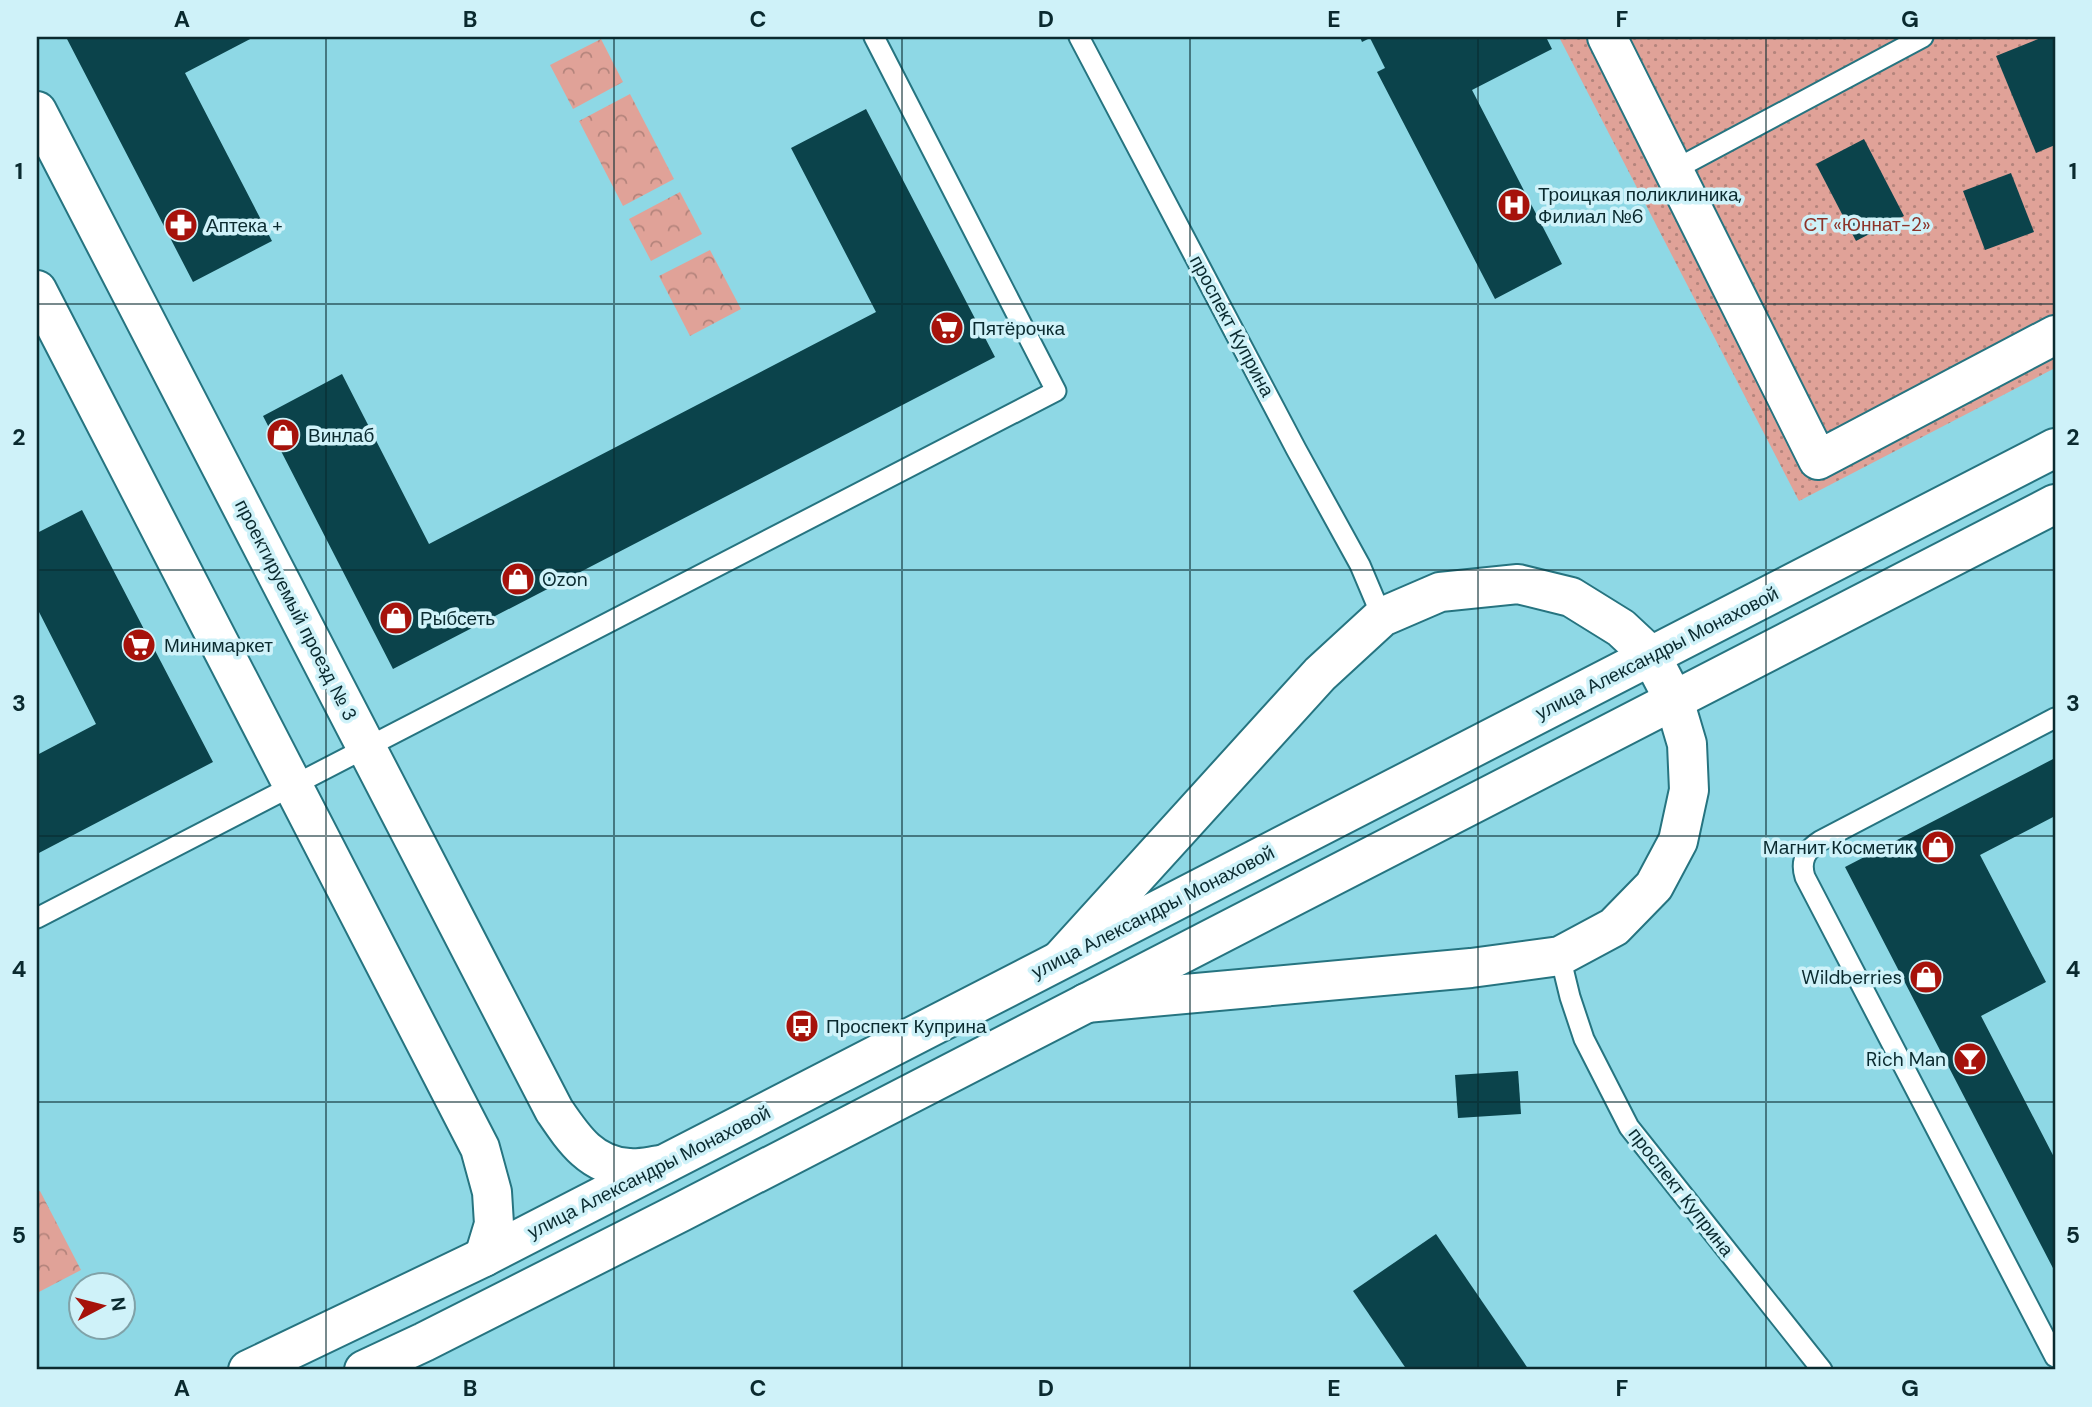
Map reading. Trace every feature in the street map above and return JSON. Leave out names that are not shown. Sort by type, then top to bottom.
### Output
[{"type":"street","points":[[1607,37],[1818,460],[2055,335]]},
{"type":"street","name":"проектируемый проезд № 3","points":[[37,111],[554,1110],[578,1145],[599,1160],[628,1168],[662,1165]]},
{"type":"street","points":[[37,290],[480,1148],[492,1192],[494,1224],[484,1257]]},
{"type":"street","name":"улица Александры Монаховой","points":[[248,1370],[484,1257],[2055,448]]},
{"type":"street","points":[[364,1370],[681,1212],[2055,504]]},
{"type":"street","points":[[1061,958],[1320,674],[1382,617],[1440,592],[1518,584],[1571,597],[1622,628],[1651,656],[1674,700],[1688,744],[1689,790],[1678,841],[1654,886],[1614,927],[1560,956],[1457,969],[1084,1003]]},
{"type":"lane","points":[[37,918],[1056,391],[874,37]]},
{"type":"lane","name":"проспект Куприна","points":[[1079,37],[1360,565],[1382,617]]},
{"type":"lane","points":[[1674,170],[1923,37]]},
{"type":"lane","points":[[2055,718],[1820,841],[1810,847],[1802,868],[2055,1357]]},
{"type":"lane","name":"проспект Куприна","points":[[1560,956],[1584,1039],[1629,1128],[1822,1370]]},
{"type":"green space","name":"СТ «Юннат-2»","points":[[1559,37],[2055,37],[2055,368],[1799,501]]},
{"type":"green space","points":[[601,39],[623,82],[573,109],[550,65]]},
{"type":"green space","points":[[630,94],[674,179],[623,206],[579,121]]},
{"type":"green space","points":[[680,192],[702,234],[651,261],[629,219]]},
{"type":"green space","points":[[710,250],[741,309],[690,336],[659,276]]},
{"type":"green space","points":[[40,1191],[81,1270],[66,1270],[66,1278],[37,1293],[37,1192]]},
{"type":"building","points":[[254,37],[185,73],[272,241],[193,282],[67,39]]},
{"type":"building","points":[[1360,37],[1546,37],[1552,49],[1472,90],[1562,264],[1495,299],[1377,72],[1385,68],[1370,38],[1362,42]]},
{"type":"building","points":[[2043,37],[2055,37],[2055,145],[2036,153],[1996,56]]},
{"type":"building","points":[[866,109],[995,357],[393,669],[263,416],[342,374],[429,544],[876,312],[791,148]]},
{"type":"building","points":[[1864,139],[1904,216],[1856,241],[1816,164]]},
{"type":"building","points":[[2011,173],[2034,232],[1985,250],[1963,191]]},
{"type":"building","points":[[82,510],[213,762],[37,854],[37,755],[96,724],[37,608],[37,533]]},
{"type":"building","points":[[2055,758],[2055,816],[1980,855],[2046,982],[1981,1016],[2055,1159],[2055,1272],[1845,867]]},
{"type":"building","points":[[1518,1071],[1521,1114],[1458,1118],[1455,1075]]},
{"type":"building","points":[[1436,1234],[1529,1370],[1407,1370],[1353,1291]]},
{"type":"place","name":"Троицкая поликлиника, Филиал №6","points":[[1514,205]]},
{"type":"place","name":"Аптека +","points":[[181,225]]},
{"type":"place","name":"Пятёрочка","points":[[947,328]]},
{"type":"place","name":"Винлаб","points":[[283,435]]},
{"type":"place","name":"Ozon","points":[[518,579]]},
{"type":"place","name":"Рыбсеть","points":[[396,618]]},
{"type":"place","name":"Минимаркет","points":[[139,645]]},
{"type":"place","name":"Магнит Косметик","points":[[1938,847]]},
{"type":"place","name":"Wildberries","points":[[1926,977]]},
{"type":"place","name":"Проспект Куприна","points":[[802,1026]]},
{"type":"place","name":"Rich Man","points":[[1970,1059]]}]
